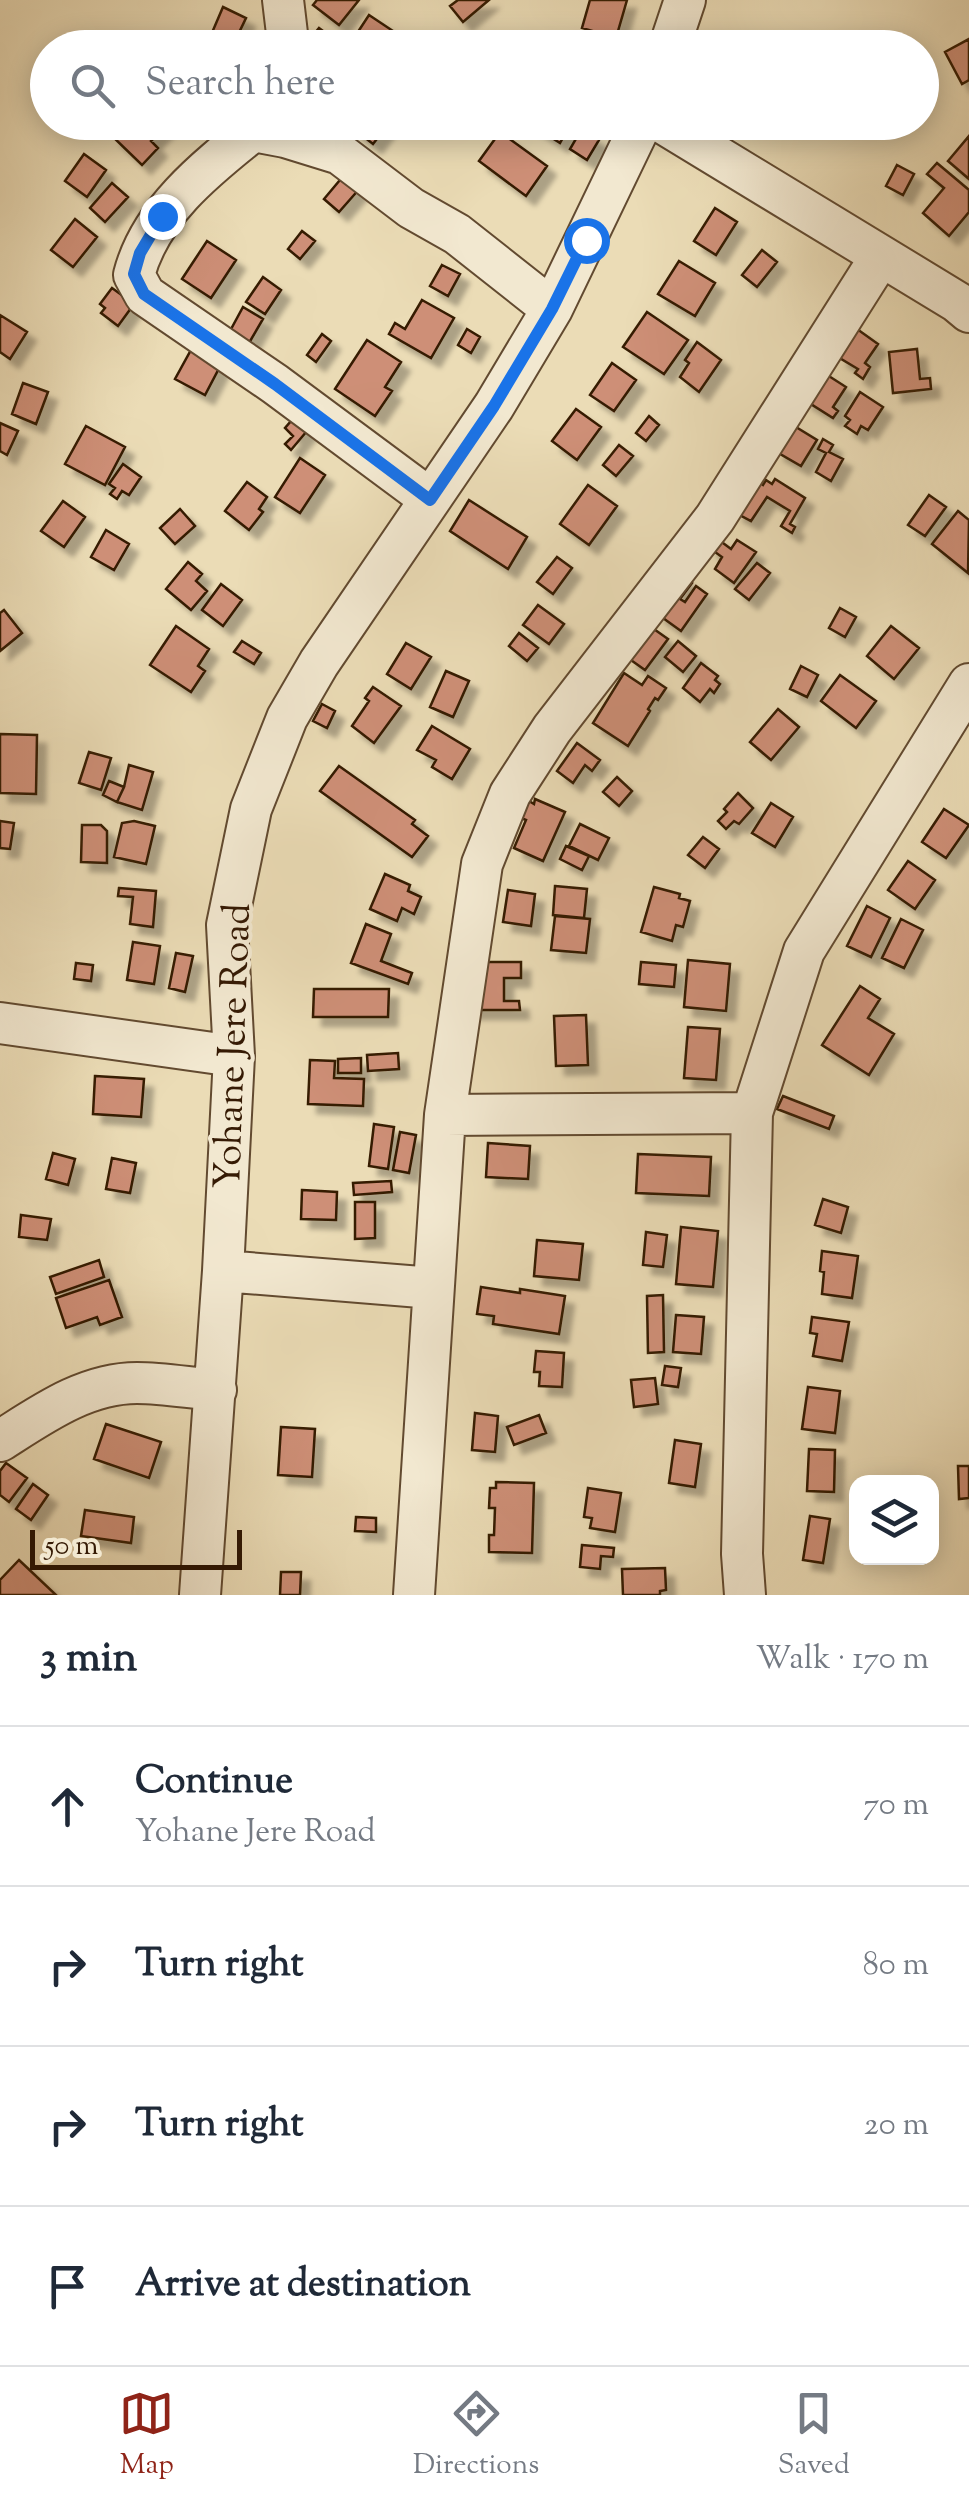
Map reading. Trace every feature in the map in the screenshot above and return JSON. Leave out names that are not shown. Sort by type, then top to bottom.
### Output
[{"type":"street","points":[[283,0],[287,30]]},
{"type":"street","points":[[674,30],[685,0]]},
{"type":"street","points":[[239,140],[162,216],[140,253],[134,274],[144,294],[275,384],[430,500]]},
{"type":"street","points":[[293,140],[340,154],[411,208],[470,243],[552,309]]},
{"type":"street","name":"Yohane Jere Road","points":[[200,1595],[216,1390],[234,1056],[227,925],[251,809],[303,691],[494,406],[552,309],[633,140]]},
{"type":"street","points":[[690,140],[881,256],[965,299]]},
{"type":"street","points":[[414,1595],[445,1115],[482,864],[510,794],[552,729],[715,518],[881,256]]},
{"type":"street","points":[[745,1595],[742,1554],[752,1113],[804,951],[969,684]]},
{"type":"street","points":[[0,1023],[234,1056]]},
{"type":"street","points":[[445,1115],[752,1113]]},
{"type":"street","points":[[223,1271],[434,1288]]},
{"type":"street","points":[[0,1441],[60,1403],[96,1391],[133,1383],[216,1390]]},
{"type":"building","points":[[317,0],[359,0],[339,25],[313,5]]},
{"type":"building","points":[[458,0],[489,0],[463,22],[450,6]]},
{"type":"building","points":[[590,0],[627,0],[618,30],[582,28]]},
{"type":"building","points":[[223,7],[246,18],[240,30],[213,30]]},
{"type":"building","points":[[369,15],[392,30],[359,30]]},
{"type":"building","points":[[969,39],[969,80],[962,84],[945,52]]},
{"type":"building","points":[[969,136],[969,179],[948,161]]},
{"type":"building","points":[[116,140],[152,140],[158,148],[142,165]]},
{"type":"building","points":[[494,140],[511,140],[547,166],[526,196],[479,161]]},
{"type":"building","points":[[575,140],[599,140],[587,160],[570,149]]},
{"type":"building","points":[[84,154],[106,170],[87,197],[65,181]]},
{"type":"building","points":[[937,163],[969,190],[969,212],[949,236],[923,213],[944,188],[927,174]]},
{"type":"building","points":[[897,165],[914,174],[903,195],[886,186]]},
{"type":"building","points":[[345,174],[361,187],[339,212],[324,199]]},
{"type":"building","points":[[112,183],[128,197],[105,222],[90,208]]},
{"type":"building","points":[[715,208],[737,222],[716,255],[694,241]]},
{"type":"building","points":[[75,219],[97,237],[73,267],[51,250]]},
{"type":"building","points":[[302,231],[315,241],[300,259],[288,249]]},
{"type":"building","points":[[207,241],[236,260],[211,298],[182,279]]},
{"type":"building","points":[[762,250],[777,262],[757,287],[742,275]]},
{"type":"building","points":[[679,261],[715,283],[695,316],[658,294]]},
{"type":"building","points":[[442,265],[460,274],[448,296],[430,286]]},
{"type":"building","points":[[263,277],[281,290],[265,314],[246,302]]},
{"type":"building","points":[[112,288],[134,304],[118,326],[101,313],[105,308],[100,304]]},
{"type":"building","points":[[422,300],[454,318],[431,358],[389,334],[395,323],[405,329]]},
{"type":"building","points":[[243,307],[263,319],[249,343],[230,331]]},
{"type":"building","points":[[647,312],[688,340],[664,374],[623,347]]},
{"type":"building","points":[[0,315],[27,332],[10,359],[0,352]]},
{"type":"building","points":[[467,329],[480,337],[471,353],[458,345]]},
{"type":"building","points":[[857,329],[878,344],[865,363],[870,367],[863,379],[855,373],[858,369],[838,357]]},
{"type":"building","points":[[322,334],[331,341],[316,362],[307,355]]},
{"type":"building","points":[[197,339],[226,355],[205,395],[175,379]]},
{"type":"building","points":[[367,340],[401,362],[385,387],[392,391],[375,416],[335,389]]},
{"type":"building","points":[[697,342],[721,360],[699,392],[680,377]]},
{"type":"building","points":[[917,349],[920,379],[930,378],[931,389],[893,393],[889,352]]},
{"type":"building","points":[[612,363],[636,380],[614,411],[590,395]]},
{"type":"building","points":[[821,371],[846,387],[833,407],[838,411],[833,418],[803,399]]},
{"type":"building","points":[[23,383],[48,392],[36,424],[12,414]]},
{"type":"building","points":[[860,392],[883,407],[868,430],[861,426],[857,434],[845,426],[850,420],[845,416]]},
{"type":"building","points":[[576,409],[601,427],[577,460],[552,441]]},
{"type":"building","points":[[298,413],[312,425],[291,450],[285,444],[293,436],[285,428]]},
{"type":"building","points":[[649,416],[659,425],[646,441],[636,433]]},
{"type":"building","points":[[0,423],[18,431],[7,455],[0,451]]},
{"type":"building","points":[[791,424],[817,440],[801,466],[775,451]]},
{"type":"building","points":[[86,426],[125,447],[105,485],[65,464]]},
{"type":"building","points":[[823,439],[833,445],[829,452],[843,459],[831,481],[816,472],[826,453],[818,449]]},
{"type":"building","points":[[619,445],[633,456],[616,476],[603,465]]},
{"type":"building","points":[[300,458],[325,475],[300,513],[275,497]]},
{"type":"building","points":[[123,464],[141,477],[129,495],[122,491],[117,499],[110,494],[115,488],[109,484]]},
{"type":"building","points":[[755,479],[763,485],[766,480],[772,484],[775,479],[805,498],[790,524],[795,527],[792,533],[781,526],[790,511],[767,497],[751,521],[734,512]]},
{"type":"building","points":[[247,482],[267,497],[259,509],[263,512],[249,530],[225,511]]},
{"type":"building","points":[[588,485],[617,506],[589,545],[560,524]]},
{"type":"building","points":[[929,495],[946,507],[925,536],[908,525]]},
{"type":"building","points":[[469,500],[527,537],[508,569],[450,531]]},
{"type":"building","points":[[63,501],[85,517],[64,547],[41,531]]},
{"type":"building","points":[[180,509],[195,526],[175,544],[160,528]]},
{"type":"building","points":[[958,511],[969,520],[968,573],[932,544]]},
{"type":"building","points":[[106,530],[129,544],[114,570],[91,557]]},
{"type":"building","points":[[715,537],[731,549],[737,540],[756,552],[734,583],[715,569],[722,557],[708,547]]},
{"type":"building","points":[[557,557],[572,568],[553,594],[537,582]]},
{"type":"building","points":[[188,562],[202,574],[196,581],[207,591],[191,610],[166,589]]},
{"type":"building","points":[[757,563],[770,573],[749,600],[735,589]]},
{"type":"building","points":[[682,576],[692,583],[680,599],[685,602],[696,586],[707,594],[681,631],[656,613]]},
{"type":"building","points":[[221,584],[242,600],[223,626],[202,610]]},
{"type":"building","points":[[538,605],[564,624],[549,644],[523,625]]},
{"type":"building","points":[[840,608],[856,617],[845,637],[829,628]]},
{"type":"building","points":[[4,610],[22,633],[0,651],[0,613]]},
{"type":"building","points":[[176,626],[209,649],[198,666],[205,671],[191,692],[150,665]]},
{"type":"building","points":[[891,626],[919,648],[894,679],[867,656]]},
{"type":"building","points":[[651,627],[668,639],[645,670],[628,658]]},
{"type":"building","points":[[519,633],[538,648],[527,661],[509,646]]},
{"type":"building","points":[[242,641],[261,653],[254,664],[234,652]]},
{"type":"building","points":[[678,641],[696,656],[683,672],[665,657]]},
{"type":"building","points":[[406,643],[431,657],[411,689],[387,674]]},
{"type":"building","points":[[701,663],[718,676],[715,680],[720,684],[700,702],[683,688]]},
{"type":"building","points":[[801,666],[818,675],[807,697],[790,689]]},
{"type":"building","points":[[446,671],[469,681],[453,717],[430,707]]},
{"type":"building","points":[[624,673],[642,685],[648,676],[666,688],[658,700],[655,698],[628,746],[593,723]]},
{"type":"building","points":[[840,675],[876,701],[856,728],[821,701]]},
{"type":"building","points":[[373,687],[401,706],[374,743],[352,726],[369,701],[365,698]]},
{"type":"building","points":[[322,704],[335,711],[327,728],[313,721]]},
{"type":"building","points":[[778,709],[799,727],[771,760],[750,742]]},
{"type":"building","points":[[432,726],[470,749],[452,779],[432,767],[436,760],[417,750]]},
{"type":"building","points":[[0,734],[37,735],[36,794],[0,793]]},
{"type":"building","points":[[577,743],[600,760],[592,771],[585,765],[573,783],[557,771]]},
{"type":"building","points":[[89,752],[111,758],[101,790],[79,783]]},
{"type":"building","points":[[129,765],[153,772],[142,810],[117,802]]},
{"type":"building","points":[[339,766],[415,820],[412,824],[428,836],[412,857],[320,791]]},
{"type":"building","points":[[617,777],[632,791],[619,806],[603,792]]},
{"type":"building","points":[[109,781],[124,787],[117,802],[103,795]]},
{"type":"building","points":[[738,793],[753,808],[739,824],[734,821],[726,829],[718,821]]},
{"type":"building","points":[[535,799],[565,812],[543,861],[514,848],[526,820],[521,818],[529,801],[534,804]]},
{"type":"building","points":[[771,803],[793,817],[775,847],[752,833]]},
{"type":"building","points":[[944,809],[969,825],[946,858],[922,842]]},
{"type":"building","points":[[0,821],[14,823],[10,849],[0,848]]},
{"type":"building","points":[[134,821],[155,826],[146,864],[114,857],[122,823]]},
{"type":"building","points":[[580,824],[609,838],[598,860],[569,846]]},
{"type":"building","points":[[82,825],[101,825],[107,831],[107,863],[81,862]]},
{"type":"building","points":[[703,837],[719,849],[705,868],[688,855]]},
{"type":"building","points":[[566,846],[589,856],[582,870],[560,859]]},
{"type":"building","points":[[908,861],[935,880],[915,909],[888,890]]},
{"type":"building","points":[[385,874],[410,885],[408,891],[421,897],[414,914],[402,908],[397,921],[370,909]]},
{"type":"building","points":[[555,886],[587,889],[584,918],[553,915]]},
{"type":"building","points":[[654,887],[690,901],[683,927],[676,925],[672,941],[641,932]]},
{"type":"building","points":[[119,888],[156,891],[153,927],[130,924],[133,897],[118,896]]},
{"type":"building","points":[[508,890],[535,894],[531,926],[503,922]]},
{"type":"building","points":[[867,906],[890,918],[871,957],[847,946]]},
{"type":"building","points":[[555,916],[590,919],[586,953],[551,950]]},
{"type":"building","points":[[901,919],[923,930],[904,968],[882,958]]},
{"type":"building","points":[[366,924],[391,934],[381,961],[412,973],[408,984],[351,963]]},
{"type":"building","points":[[133,942],[160,946],[154,984],[127,980]]},
{"type":"building","points":[[176,953],[193,956],[185,992],[169,988]]},
{"type":"building","points":[[688,960],[730,964],[726,1011],[684,1007]]},
{"type":"building","points":[[468,962],[521,962],[521,978],[504,978],[504,1001],[519,1001],[520,1010],[467,1010]]},
{"type":"building","points":[[641,962],[676,965],[674,987],[639,984]]},
{"type":"building","points":[[76,963],[93,965],[91,981],[74,979]]},
{"type":"building","points":[[860,986],[880,999],[868,1018],[894,1034],[869,1075],[822,1045]]},
{"type":"building","points":[[314,989],[389,989],[388,1017],[313,1017]]},
{"type":"building","points":[[586,1015],[588,1065],[556,1066],[554,1016]]},
{"type":"building","points":[[688,1027],[720,1029],[716,1080],[684,1078]]},
{"type":"building","points":[[398,1053],[399,1069],[368,1071],[367,1055]]},
{"type":"building","points":[[361,1058],[361,1073],[338,1073],[338,1059]]},
{"type":"building","points":[[310,1060],[335,1061],[334,1078],[364,1079],[363,1106],[308,1104]]},
{"type":"building","points":[[95,1076],[144,1079],[141,1117],[93,1114]]},
{"type":"building","points":[[783,1096],[834,1116],[829,1129],[777,1109]]},
{"type":"building","points":[[374,1124],[394,1127],[388,1169],[369,1166]]},
{"type":"building","points":[[400,1132],[416,1135],[409,1173],[393,1170]]},
{"type":"building","points":[[488,1143],[530,1146],[528,1179],[486,1177]]},
{"type":"building","points":[[53,1153],[75,1159],[68,1185],[46,1179]]},
{"type":"building","points":[[638,1154],[711,1157],[709,1196],[636,1193]]},
{"type":"building","points":[[112,1158],[136,1163],[130,1193],[106,1189]]},
{"type":"building","points":[[391,1181],[392,1192],[354,1195],[353,1183]]},
{"type":"building","points":[[302,1190],[337,1192],[336,1220],[301,1219]]},
{"type":"building","points":[[823,1199],[848,1207],[841,1233],[815,1225]]},
{"type":"building","points":[[355,1202],[375,1202],[375,1238],[355,1239]]},
{"type":"building","points":[[21,1215],[51,1219],[47,1240],[19,1237]]},
{"type":"building","points":[[681,1227],[718,1231],[713,1287],[676,1284]]},
{"type":"building","points":[[646,1232],[667,1235],[663,1267],[643,1265]]},
{"type":"building","points":[[537,1240],[583,1244],[579,1280],[534,1276]]},
{"type":"building","points":[[822,1251],[858,1256],[852,1298],[822,1294]]},
{"type":"building","points":[[99,1260],[104,1277],[56,1294],[50,1277]]},
{"type":"building","points":[[109,1280],[122,1317],[100,1325],[97,1317],[66,1328],[56,1298]]},
{"type":"building","points":[[481,1287],[565,1296],[559,1334],[493,1324],[494,1316],[477,1314]]},
{"type":"building","points":[[663,1295],[664,1352],[648,1353],[647,1296]]},
{"type":"building","points":[[676,1315],[704,1317],[701,1354],[673,1352]]},
{"type":"building","points":[[812,1317],[849,1322],[842,1361],[813,1356],[817,1334],[810,1333]]},
{"type":"building","points":[[536,1351],[564,1353],[562,1387],[539,1386],[540,1372],[534,1372]]},
{"type":"building","points":[[665,1366],[681,1368],[678,1387],[662,1385]]},
{"type":"building","points":[[655,1378],[658,1404],[634,1407],[631,1380]]},
{"type":"building","points":[[808,1387],[840,1391],[835,1433],[802,1429]]},
{"type":"building","points":[[475,1413],[498,1416],[495,1452],[472,1450]]},
{"type":"building","points":[[539,1415],[546,1433],[514,1445],[507,1427]]},
{"type":"building","points":[[106,1424],[161,1442],[149,1478],[94,1459]]},
{"type":"building","points":[[281,1427],[315,1429],[312,1477],[278,1475]]},
{"type":"building","points":[[675,1440],[701,1444],[695,1487],[669,1483]]},
{"type":"building","points":[[809,1449],[835,1450],[834,1492],[807,1491]]},
{"type":"building","points":[[6,1463],[27,1478],[9,1502],[0,1495],[0,1471]]},
{"type":"building","points":[[958,1466],[969,1466],[969,1498],[959,1499]]},
{"type":"building","points":[[496,1482],[534,1483],[532,1553],[489,1552],[495,1508],[489,1508],[490,1488],[496,1488]]},
{"type":"building","points":[[33,1484],[48,1495],[31,1520],[16,1509]]},
{"type":"building","points":[[588,1488],[621,1493],[615,1532],[590,1528],[592,1518],[584,1517]]},
{"type":"building","points":[[85,1510],[134,1517],[131,1543],[81,1536]]},
{"type":"building","points":[[810,1516],[830,1519],[823,1563],[803,1560]]},
{"type":"building","points":[[356,1517],[376,1518],[376,1532],[355,1531]]},
{"type":"building","points":[[582,1545],[614,1548],[613,1557],[601,1556],[600,1569],[580,1567]]},
{"type":"building","points":[[19,1560],[56,1595],[0,1595],[0,1580]]},
{"type":"building","points":[[665,1568],[666,1590],[660,1591],[660,1595],[623,1595],[622,1569]]},
{"type":"building","points":[[281,1572],[301,1572],[300,1595],[280,1595]]},
{"type":"route","points":[[162,216],[140,253],[134,274],[144,294],[275,384],[430,500],[494,406],[552,309],[586,240]]}]
